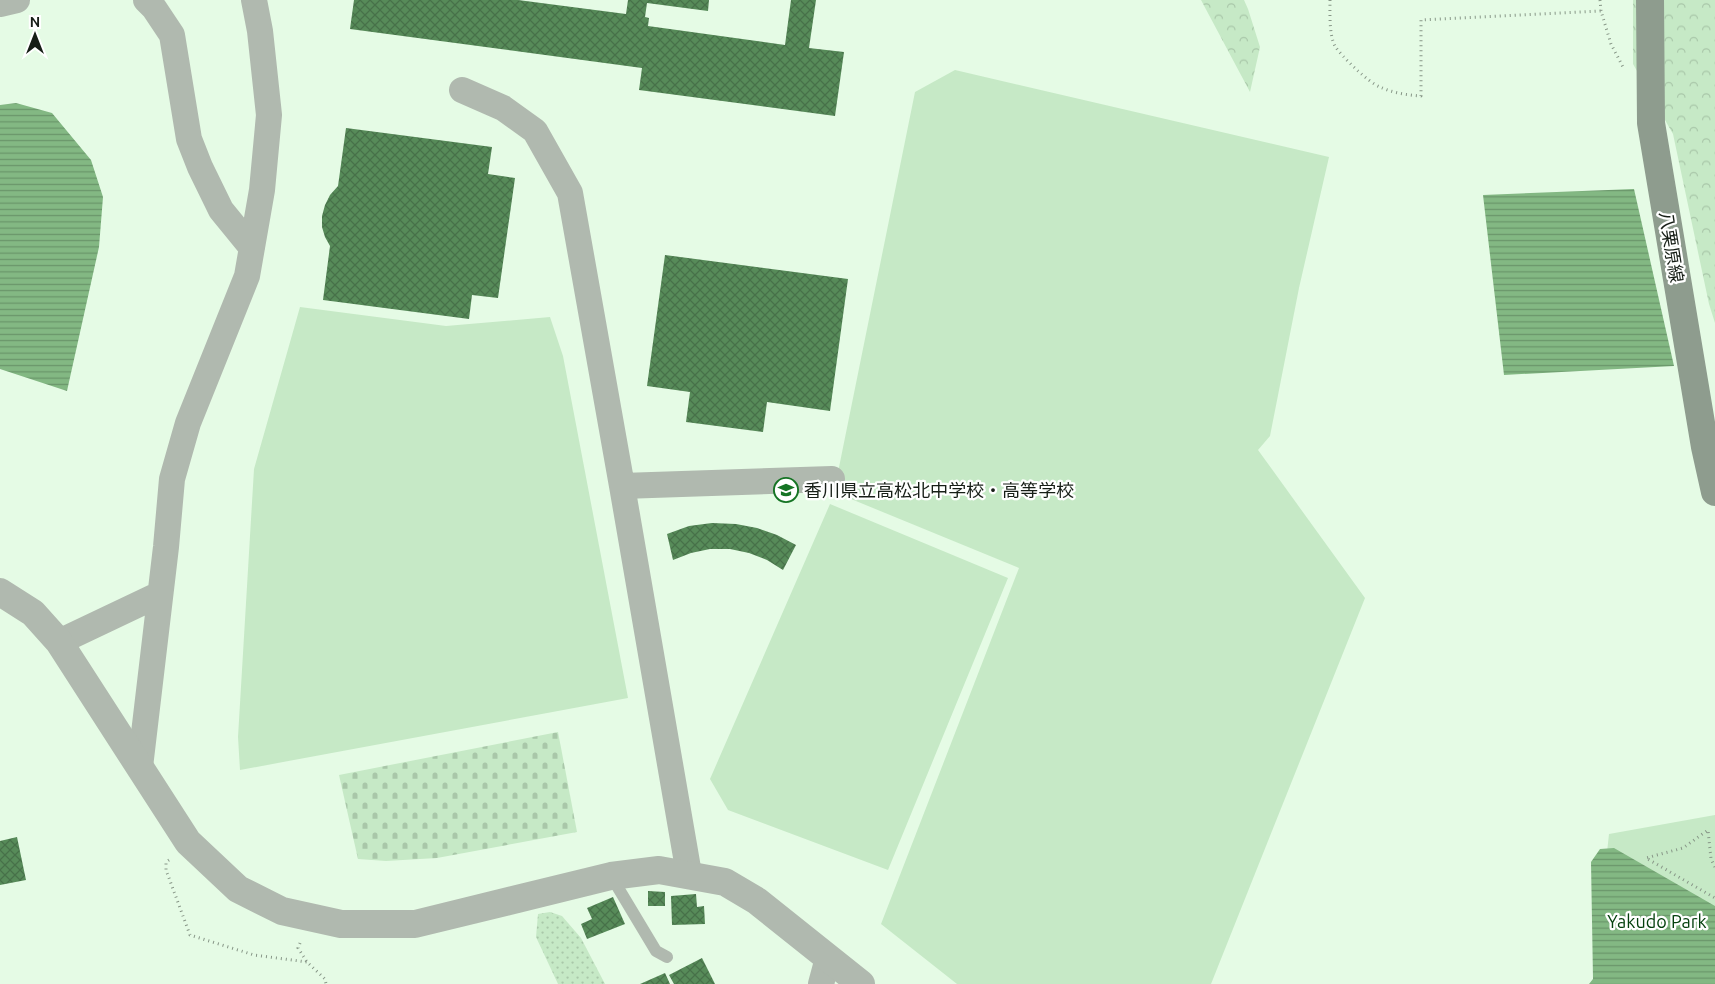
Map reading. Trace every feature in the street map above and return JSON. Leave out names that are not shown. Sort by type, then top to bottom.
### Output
[{"type":"main road","name":"八栗原線","points":[[1650,0],[1652,123],[1708,430],[1715,492]]},
{"type":"street","points":[[0,4],[16,0]]},
{"type":"street","points":[[146,0],[154,8],[172,35],[189,139],[200,168],[221,210],[252,248]]},
{"type":"street","points":[[140,767],[172,479],[188,423],[246,276],[262,190],[269,115],[260,30],[254,0]]},
{"type":"street","points":[[462,90],[503,108],[535,131],[570,193],[689,874]]},
{"type":"street","points":[[622,486],[832,479]]},
{"type":"street","points":[[0,592],[34,613],[59,642],[188,842],[238,890],[282,910],[341,924],[415,924],[611,876],[659,870],[689,874],[725,882],[757,901],[861,984]]},
{"type":"street","points":[[59,642],[160,594]]},
{"type":"street","points":[[821,984],[828,958]]},
{"type":"lane","points":[[611,876],[656,951],[667,957]]},
{"type":"path","points":[[1330,0],[1330,22],[1334,45],[1348,62],[1378,87],[1402,94],[1421,96],[1420,20],[1601,11]]},
{"type":"path","points":[[1600,0],[1601,11],[1611,44],[1624,70]]},
{"type":"path","points":[[1715,867],[1710,859],[1708,830],[1683,848],[1646,858],[1715,898]]},
{"type":"path","points":[[172,857],[166,862],[166,870],[190,935],[254,955],[308,962]]},
{"type":"path","points":[[308,916],[298,948],[325,980],[326,984]]},
{"type":"green space","points":[[1201,0],[1244,0],[1260,47],[1250,92]]},
{"type":"green space","points":[[1633,0],[1715,0],[1715,323],[1709,304],[1673,134],[1633,64]]},
{"type":"green space","points":[[955,70],[1329,157],[1299,288],[1270,436],[1258,450],[1365,598],[1211,984],[957,984],[881,924],[1019,568],[834,492],[915,92]]},
{"type":"green space","points":[[300,307],[446,326],[550,317],[563,356],[628,698],[240,770],[238,737],[254,469]]},
{"type":"green space","points":[[830,504],[1008,578],[888,870],[728,810],[710,779]]},
{"type":"green space","points":[[558,732],[577,832],[437,858],[386,861],[358,859],[339,775]]},
{"type":"green space","name":"Yakudo Park","points":[[1715,815],[1715,984],[1590,984],[1593,979],[1609,834]]},
{"type":"green space","points":[[550,912],[562,916],[581,938],[605,984],[558,984],[536,937],[538,914]]},
{"type":"shaded area","points":[[16,103],[52,113],[91,160],[103,197],[99,247],[67,391],[0,369],[0,105]]},
{"type":"shaded area","points":[[1634,189],[1674,366],[1504,375],[1483,195]]},
{"type":"shaded area","name":"Yakudo Park","points":[[1614,848],[1715,906],[1715,984],[1589,984],[1593,979],[1591,862],[1600,849]]},
{"type":"building","points":[[354,0],[518,0],[626,14],[628,0],[709,0],[708,11],[647,3],[645,17],[649,18],[648,26],[785,45],[791,0],[816,0],[809,48],[844,52],[835,116],[639,90],[642,68],[350,29]]},
{"type":"building","points":[[346,128],[492,147],[488,174],[515,178],[498,298],[472,295],[469,319],[323,300],[330,246],[322,227],[322,216],[330,195],[338,186]]},
{"type":"building","points":[[665,255],[848,279],[830,411],[767,402],[763,432],[686,422],[690,392],[647,386]]},
{"type":"building","points":[[712,523],[736,524],[757,528],[777,535],[796,545],[783,570],[767,560],[749,553],[730,549],[710,549],[691,553],[673,560],[667,534],[689,526]]},
{"type":"building","points":[[17,837],[26,880],[0,885],[0,841]]},
{"type":"building","points":[[648,891],[665,892],[665,906],[648,906]]},
{"type":"building","points":[[696,894],[697,907],[704,906],[705,924],[672,925],[671,896]]},
{"type":"building","points":[[613,897],[625,924],[587,939],[581,924],[592,919],[587,908]]},
{"type":"building","points":[[702,958],[715,984],[674,984],[669,975]]},
{"type":"building","points":[[665,973],[670,984],[640,984]]},
{"type":"place","name":"香川県立高松北中学校・高等学校","points":[[786,490]]}]
